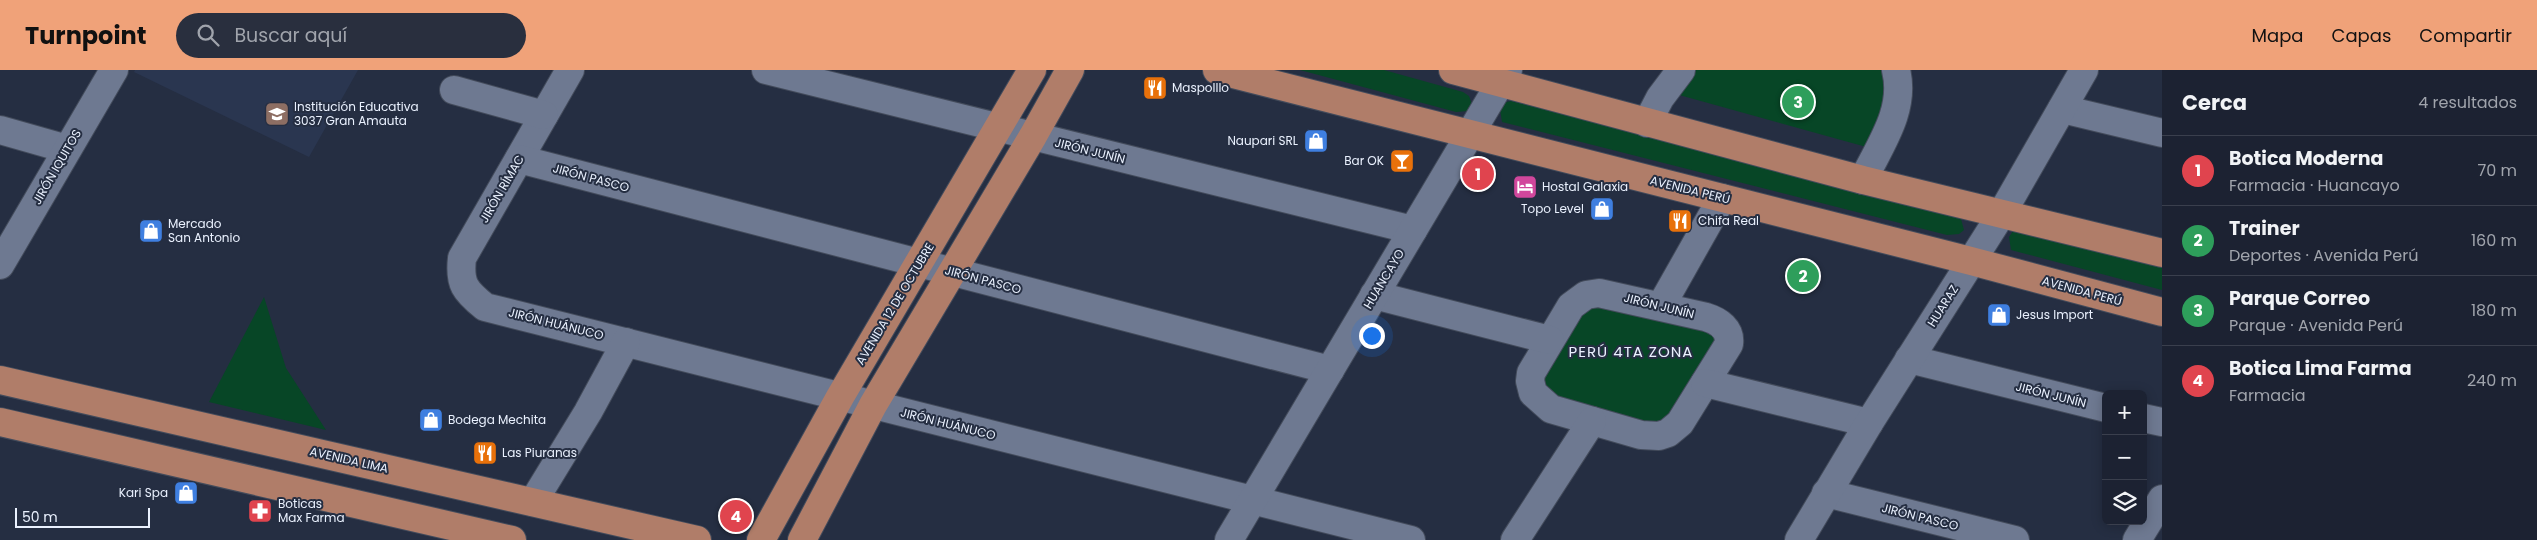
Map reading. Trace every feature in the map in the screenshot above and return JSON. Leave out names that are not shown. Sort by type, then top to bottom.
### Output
[{"type":"main road","name":"AVENIDA 12 DE OCTUBRE","points":[[761,540],[840,397],[1032,70]]},
{"type":"main road","points":[[802,540],[873,405],[1033,136],[1070,70]]},
{"type":"main road","name":"AVENIDA PERÚ","points":[[1217,70],[1971,261],[2162,312]]},
{"type":"main road","points":[[1453,70],[1504,76],[1647,123],[1863,180],[2162,253]]},
{"type":"main road","name":"AVENIDA LIMA","points":[[0,380],[697,540]]},
{"type":"main road","points":[[150,458],[173,419]]},
{"type":"main road","points":[[0,422],[512,540]]},
{"type":"street","name":"JIRÓN IQUITOS","points":[[0,265],[114,70]]},
{"type":"street","name":"JIRÓN RÍMAC","points":[[486,307],[464,287],[460,275],[462,258],[570,70]]},
{"type":"street","points":[[1647,123],[1660,98],[1681,70]]},
{"type":"street","points":[[1863,180],[1894,118],[1899,101],[1899,82],[1896,70]]},
{"type":"street","name":"HUARAZ","points":[[1799,540],[1869,423],[2002,213],[2084,70]]},
{"type":"street","name":"JIRÓN JUNÍN","points":[[780,72],[1413,230]]},
{"type":"street","name":"HUANCAYO","points":[[1228,540],[1504,76]]},
{"type":"street","points":[[454,90],[544,115]]},
{"type":"street","points":[[2062,109],[2162,133]]},
{"type":"street","points":[[0,130],[67,149]]},
{"type":"street","name":"JIRÓN PASCO","points":[[519,159],[1330,370]]},
{"type":"street","points":[[1661,306],[1722,198]]},
{"type":"street","name":"JIRÓN JUNÍN","points":[[1608,293],[1661,306],[1713,320],[1727,329],[1730,337],[1729,344],[1680,423],[1668,433],[1659,436],[1642,435],[1550,409],[1535,396],[1531,389],[1531,373],[1571,306],[1586,295],[1608,293]]},
{"type":"street","points":[[1374,295],[1550,340]]},
{"type":"street","name":"JIRÓN HUÁNUCO","points":[[486,307],[1411,540]]},
{"type":"street","points":[[533,502],[588,412],[626,342]]},
{"type":"street","name":"JIRÓN JUNÍN","points":[[1909,360],[2102,407]]},
{"type":"street","points":[[1705,383],[1869,423]]},
{"type":"street","points":[[2147,419],[2162,422]]},
{"type":"street","points":[[1515,540],[1592,421]]},
{"type":"street","name":"JIRÓN PASCO","points":[[1826,493],[2015,540]]},
{"type":"street","points":[[2136,540],[2162,499]]},
{"type":"shaded area","name":"Institución Educativa 3037 Gran Amauta","points":[[135,70],[358,70],[309,157],[134,72]]},
{"type":"green space","points":[[1300,70],[1384,70],[1463,92],[1469,96],[1473,107],[1468,111],[1456,112]]},
{"type":"green space","points":[[1690,70],[1887,70],[1891,79],[1870,148],[1672,93]]},
{"type":"green space","points":[[1511,101],[1955,215],[1961,219],[1964,230],[1959,234],[1947,235],[1502,122],[1500,109],[1503,103]]},
{"type":"green space","points":[[2021,229],[2162,267],[2162,290],[2011,250],[2009,237],[2013,231]]},
{"type":"green space","points":[[264,297],[286,368],[326,430],[209,402]]},
{"type":"green space","points":[[1594,302],[1714,331],[1720,339],[1670,419],[1656,426],[1545,394],[1539,384],[1582,309]]},
{"type":"place","name":"Maspolllo","points":[[1155,88]]},
{"type":"place","name":"Parque Correo","points":[[1798,102]]},
{"type":"place","name":"Institución Educativa 3037 Gran Amauta","points":[[277,114]]},
{"type":"place","name":"Naupari SRL","points":[[1316,141]]},
{"type":"place","name":"Bar OK","points":[[1402,161]]},
{"type":"place","name":"Botica Moderna","points":[[1478,174]]},
{"type":"place","name":"Hostal Galaxia","points":[[1525,187]]},
{"type":"place","name":"Topo Level","points":[[1602,209]]},
{"type":"place","name":"Chifa Real","points":[[1680,221]]},
{"type":"place","name":"Mercado San Antonio","points":[[151,231]]},
{"type":"place","name":"Trainer","points":[[1803,276]]},
{"type":"place","name":"Jesus Import","points":[[1999,315]]},
{"type":"place","name":"Bodega Mechita","points":[[431,420]]},
{"type":"place","name":"Las Piuranas","points":[[485,453]]},
{"type":"place","name":"Kari Spa","points":[[186,493]]},
{"type":"place","name":"Boticas Max Farma","points":[[260,511]]},
{"type":"place","name":"Botica Lima Farma","points":[[736,516]]},
{"type":"district","name":"PERÚ 4TA ZONA","points":[[1631,352]]}]
